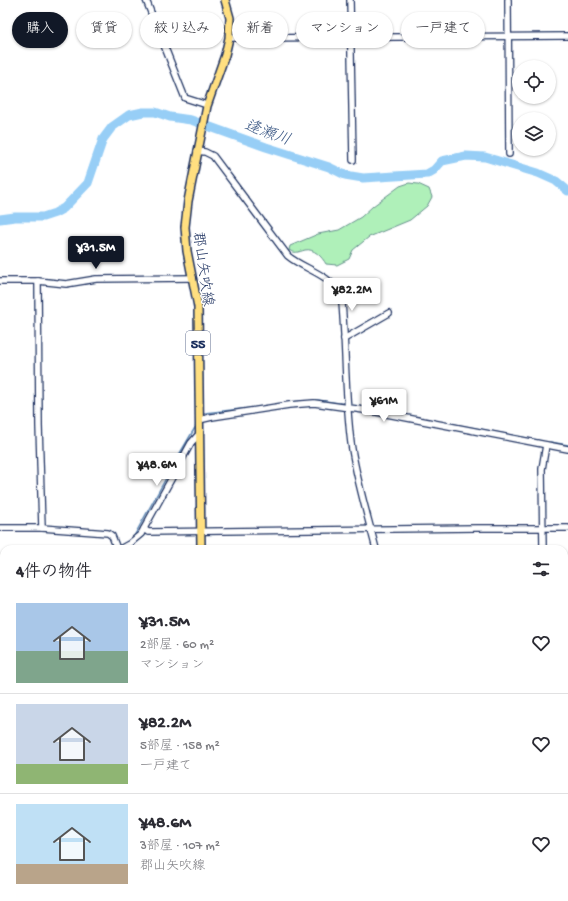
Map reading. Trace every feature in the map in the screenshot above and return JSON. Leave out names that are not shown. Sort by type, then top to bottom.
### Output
[{"type":"main road","name":"郡山矢吹線","points":[[201,545],[198,306],[185,240],[185,227],[197,151],[207,106],[225,55],[229,38],[230,18],[225,0]]},
{"type":"street","points":[[146,0],[185,98],[207,106]]},
{"type":"street","points":[[350,0],[350,12]]},
{"type":"street","points":[[508,0],[509,154]]},
{"type":"street","points":[[393,37],[568,36]]},
{"type":"street","points":[[229,38],[296,37]]},
{"type":"street","points":[[351,48],[353,160]]},
{"type":"street","points":[[197,151],[205,152],[213,156],[293,261],[324,278],[338,291],[342,303],[347,408],[351,444],[375,545]]},
{"type":"street","points":[[0,281],[38,281],[66,284],[96,279],[193,278]]},
{"type":"street","points":[[38,281],[39,426],[42,528]]},
{"type":"street","points":[[344,339],[389,313]]},
{"type":"street","points":[[199,420],[258,410],[314,403],[568,448]]},
{"type":"street","points":[[127,545],[135,540],[144,529],[191,443],[199,434]]},
{"type":"street","points":[[544,545],[542,470],[546,445]]},
{"type":"street","points":[[0,528],[42,528],[108,533],[112,536],[115,545]]},
{"type":"street","points":[[144,529],[148,532],[201,532],[568,528]]},
{"type":"green space","points":[[409,183],[418,184],[429,189],[432,197],[427,206],[410,220],[369,237],[353,250],[349,259],[337,265],[326,264],[320,256],[312,250],[295,252],[289,250],[290,246],[318,234],[339,230],[361,217],[400,186]]},
{"type":"waterway","name":"逢瀬川","points":[[0,219],[15,217],[43,217],[64,208],[88,183],[103,139],[112,127],[129,115],[143,112],[155,112],[170,117],[191,120],[266,147],[329,167],[345,175],[363,178],[427,174],[434,170],[442,161],[466,156],[485,157],[538,173],[556,181],[568,191]]},
{"type":"waterway","points":[[292,402],[318,400],[346,404]]},
{"type":"waterway","points":[[349,405],[359,407]]},
{"type":"waterway","points":[[202,416],[204,413],[260,407]]},
{"type":"waterway","points":[[454,424],[542,441]]},
{"type":"waterway","points":[[133,538],[196,426]]},
{"type":"waterway","points":[[550,442],[568,445]]}]
